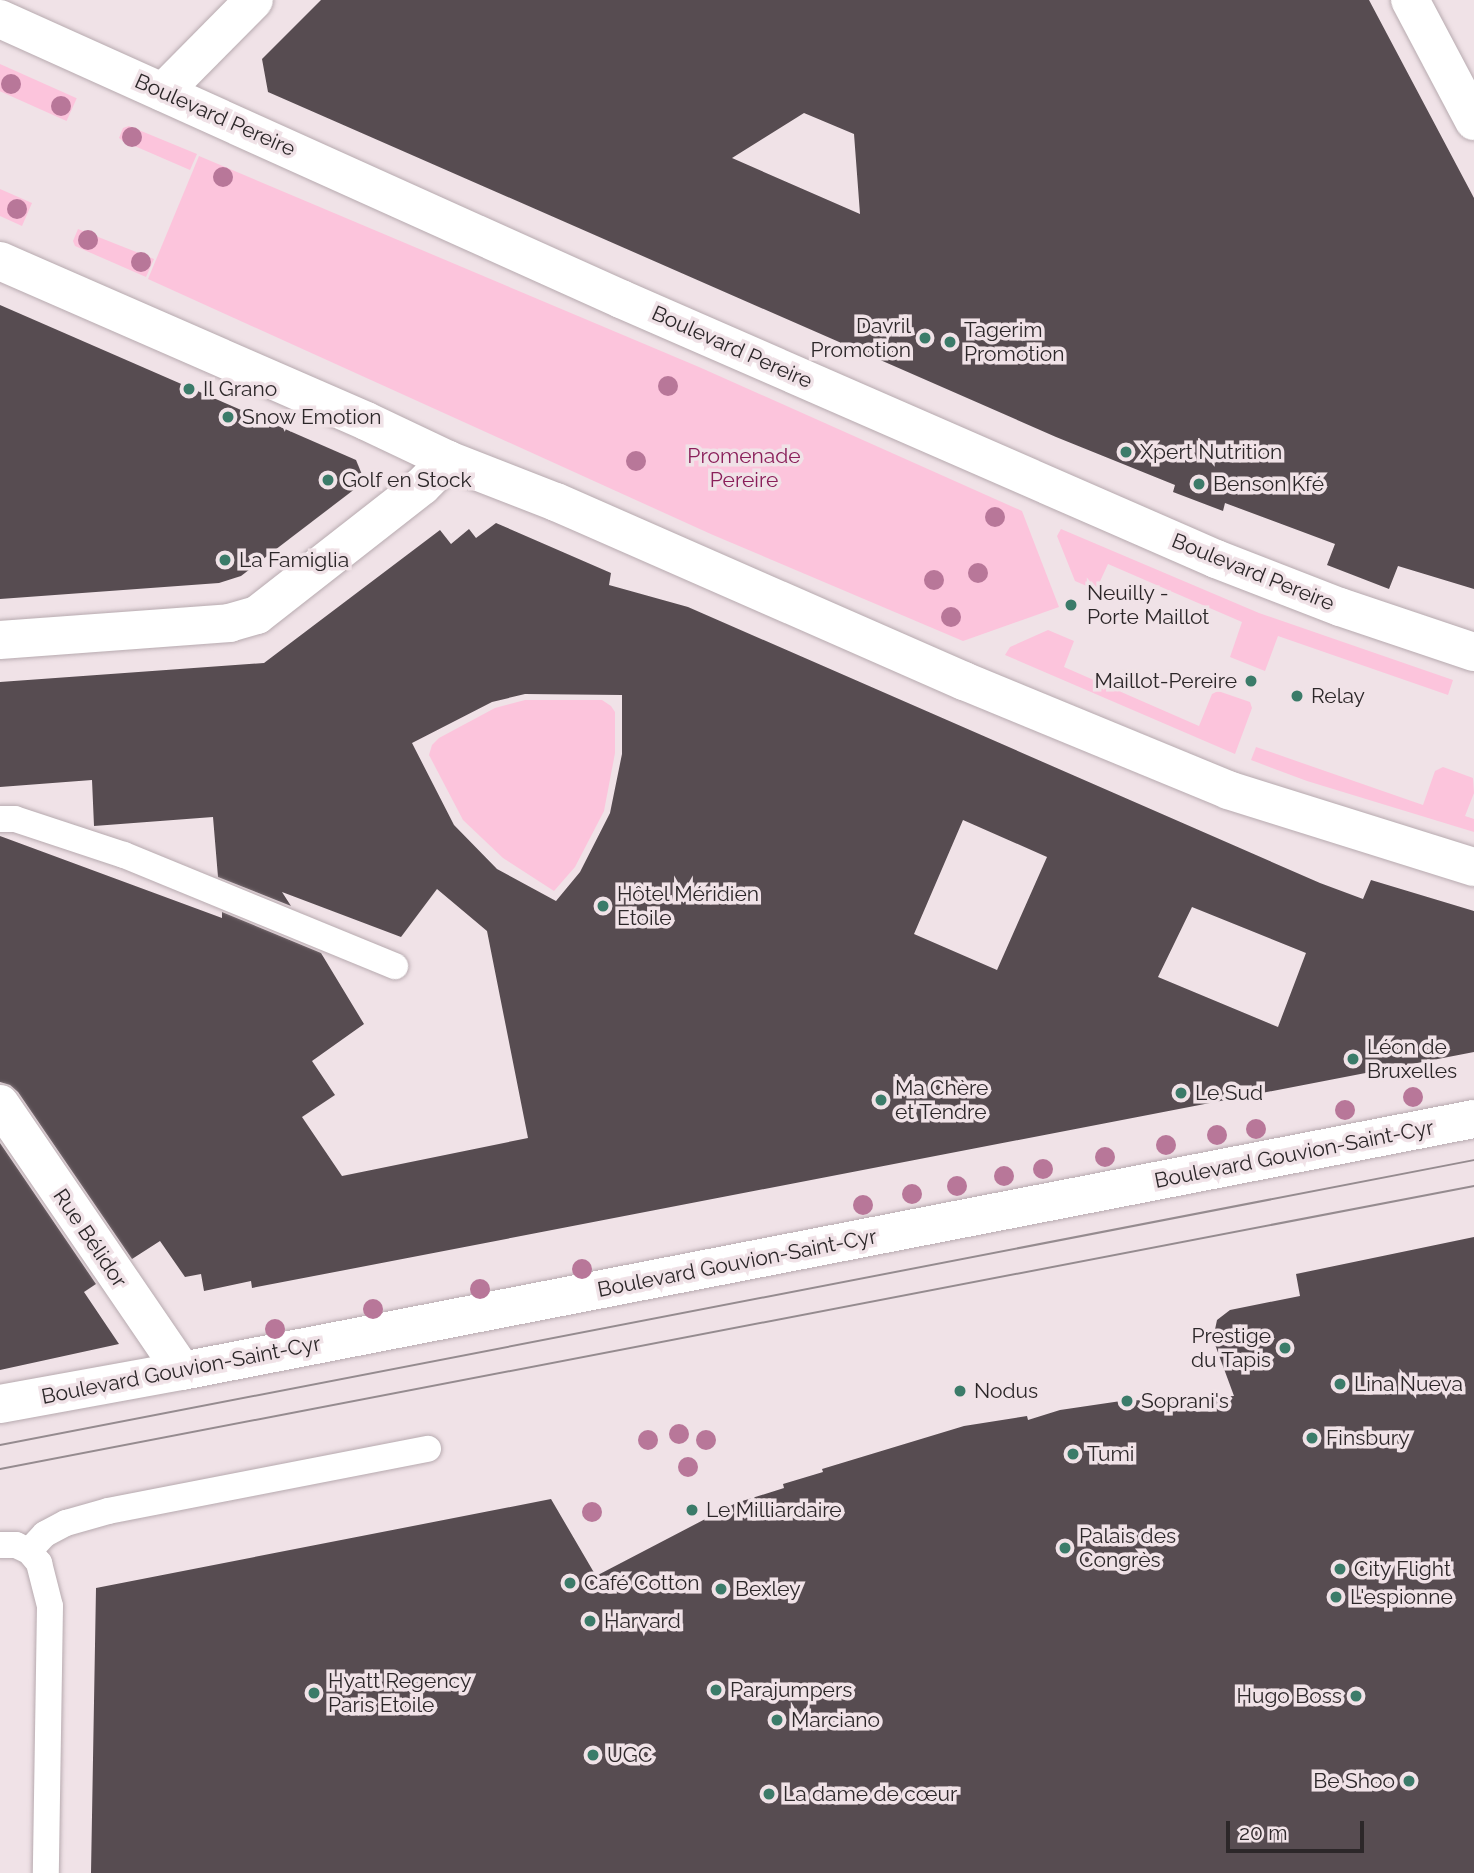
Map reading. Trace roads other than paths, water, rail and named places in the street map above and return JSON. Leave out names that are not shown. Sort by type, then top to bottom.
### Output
[{"type":"street","points":[[163,92],[254,0]]},
{"type":"street","points":[[1410,0],[1474,121]]},
{"type":"street","name":"Boulevard Pereire","points":[[0,19],[621,299],[1216,559],[1340,607],[1474,652]]},
{"type":"street","points":[[0,261],[366,421],[448,460],[556,502],[964,681],[1228,790],[1474,867]]},
{"type":"street","points":[[0,640],[229,623],[257,615],[422,486],[448,460]]},
{"type":"street","name":"Rue Bélidor","points":[[0,1104],[182,1371]]},
{"type":"street","name":"Boulevard Gouvion-Saint-Cyr","points":[[0,1404],[182,1371],[1474,1119]]},
{"type":"lane","points":[[0,819],[15,819],[124,855],[395,966]]},
{"type":"lane","points":[[29,1551],[45,1534],[66,1522],[108,1511],[428,1449]]},
{"type":"lane","points":[[0,1545],[16,1545],[29,1551],[39,1563],[50,1605],[46,1873]]},
{"type":"tram line","points":[[0,1445],[1474,1160]]},
{"type":"tram line","points":[[0,1469],[1474,1186]]},
{"type":"place","name":"Davril Promotion","points":[[925,338]]},
{"type":"place","name":"Tagerim Promotion","points":[[950,342]]},
{"type":"place","name":"Il Grano","points":[[189,389]]},
{"type":"place","name":"Snow Emotion","points":[[228,417]]},
{"type":"place","name":"Xpert Nutrition","points":[[1126,452]]},
{"type":"place","name":"Golf en Stock","points":[[328,480]]},
{"type":"place","name":"Benson Kfé","points":[[1199,484]]},
{"type":"place","name":"La Famiglia","points":[[225,560]]},
{"type":"place","name":"Neuilly - Porte Maillot","points":[[1071,605]]},
{"type":"place","name":"Maillot-Pereire","points":[[1251,681]]},
{"type":"place","name":"Relay","points":[[1297,696]]},
{"type":"place","name":"Hôtel Méridien Etoile","points":[[603,906]]},
{"type":"place","name":"Léon de Bruxelles","points":[[1353,1059]]},
{"type":"place","name":"Le Sud","points":[[1181,1093]]},
{"type":"place","name":"Ma Chère et Tendre","points":[[881,1100]]},
{"type":"place","name":"Prestige du Tapis","points":[[1285,1348]]},
{"type":"place","name":"Lina Nueva","points":[[1340,1384]]},
{"type":"place","name":"Nodus","points":[[960,1391]]},
{"type":"place","name":"Soprani's","points":[[1127,1401]]},
{"type":"place","name":"Finsbury","points":[[1312,1438]]},
{"type":"place","name":"Tumi","points":[[1073,1454]]},
{"type":"place","name":"Le Milliardaire","points":[[692,1510]]},
{"type":"place","name":"Palais des Congrès","points":[[1065,1548]]},
{"type":"place","name":"City Flight","points":[[1340,1569]]},
{"type":"place","name":"Café Cotton","points":[[570,1583]]},
{"type":"place","name":"Bexley","points":[[721,1589]]},
{"type":"place","name":"L'espionne","points":[[1336,1597]]},
{"type":"place","name":"Harvard","points":[[590,1621]]},
{"type":"place","name":"Parajumpers","points":[[716,1690]]},
{"type":"place","name":"Hyatt Regency Paris Etoile","points":[[314,1693]]},
{"type":"place","name":"Hugo Boss","points":[[1356,1696]]},
{"type":"place","name":"Marciano","points":[[777,1720]]},
{"type":"place","name":"UGC","points":[[593,1755]]},
{"type":"place","name":"Be Shoo","points":[[1409,1781]]},
{"type":"place","name":"La dame de cœur","points":[[769,1794]]},
{"type":"park label","name":"Promenade Pereire","points":[[744,468]]}]
